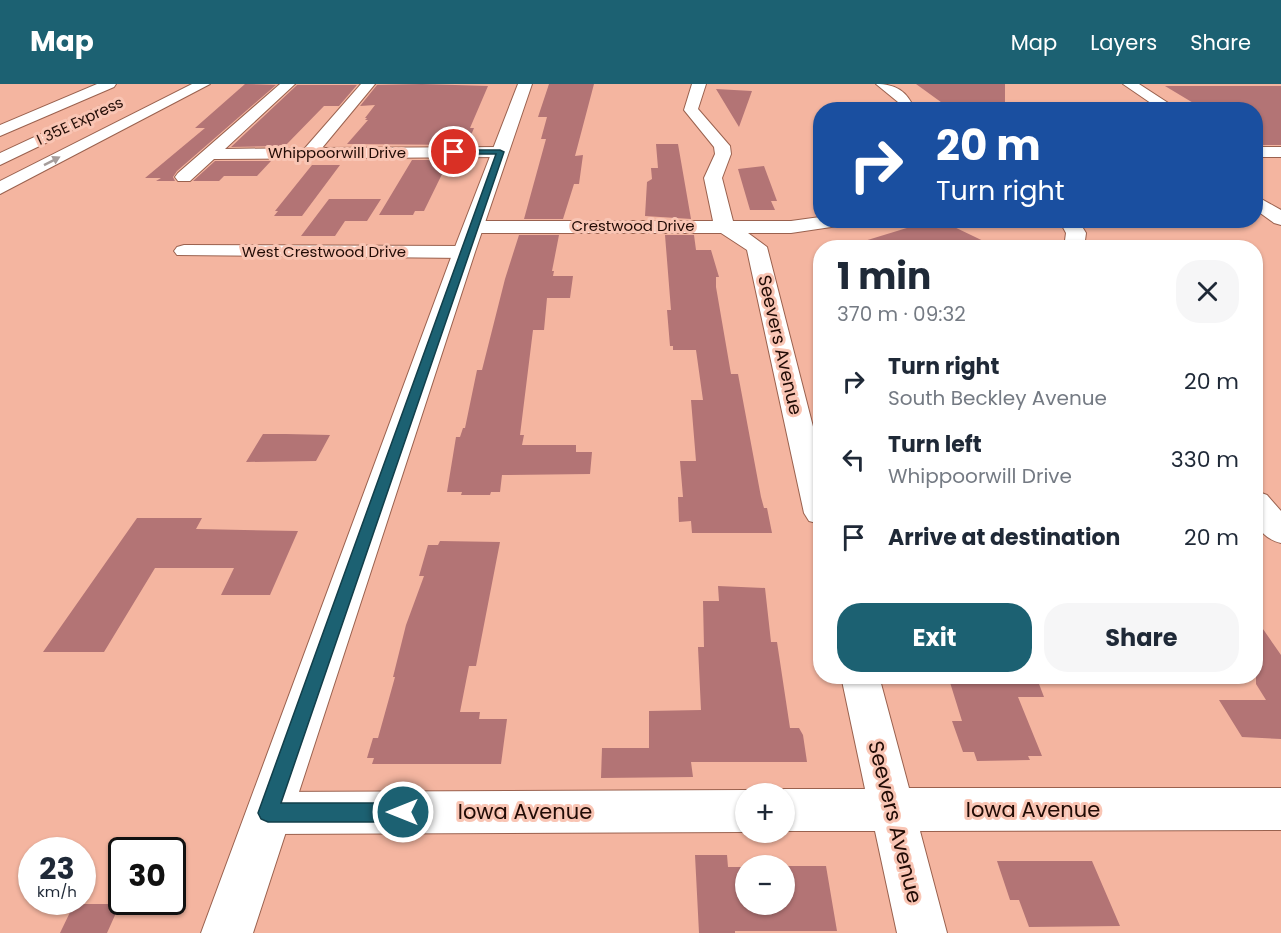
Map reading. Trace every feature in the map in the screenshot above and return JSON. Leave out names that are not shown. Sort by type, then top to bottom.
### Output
[{"type":"main road","points":[[0,131],[109,84]]},
{"type":"main road","points":[[0,188],[203,84]]},
{"type":"main road","points":[[226,933],[525,84]]},
{"type":"main road","name":"I 35E Express","points":[[0,160],[112,106]]},
{"type":"street","points":[[184,177],[288,84]]},
{"type":"street","points":[[310,153],[368,84]]},
{"type":"street","points":[[699,84],[690,110],[722,146],[723,154],[713,178],[724,226],[765,241]]},
{"type":"street","points":[[882,84],[905,102]]},
{"type":"street","points":[[1130,84],[1159,102]]},
{"type":"street","name":"Whippoorwill Drive","points":[[210,154],[500,152]]},
{"type":"street","points":[[1263,152],[1281,152]]},
{"type":"street","points":[[1263,207],[1281,219]]},
{"type":"street","name":"Crestwood Drive","points":[[469,239],[724,226],[791,227],[813,224]]},
{"type":"street","name":"Crestwood Drive","points":[[765,241],[791,227]]},
{"type":"street","name":"West Crestwood Drive","points":[[193,254],[469,239]]},
{"type":"street","name":"Seevers Avenue","points":[[765,241],[813,478]]},
{"type":"street","points":[[1263,510],[1281,532]]},
{"type":"street","name":"Seevers Avenue","points":[[862,684],[922,933]]},
{"type":"street","name":"Iowa Avenue","points":[[795,810],[1281,809]]},
{"type":"street","name":"Iowa Avenue","points":[[268,813],[735,810]]},
{"type":"building","points":[[245,84],[276,85],[177,171],[173,177],[175,181],[156,181],[161,178],[145,178],[205,128],[195,128]]},
{"type":"building","points":[[549,84],[594,84],[575,156],[583,155],[579,184],[574,184],[563,219],[524,219],[546,139],[541,139],[547,117],[538,117]]},
{"type":"building","points":[[916,84],[1005,84],[1005,102],[941,102]]},
{"type":"building","points":[[297,85],[357,85],[339,106],[324,106],[285,146],[231,147]]},
{"type":"building","points":[[377,85],[488,86],[470,128],[474,128],[467,145],[347,144],[368,120],[365,118],[375,105],[360,106]]},
{"type":"building","points":[[1165,86],[1281,86],[1281,145],[1263,145],[1263,102],[1192,102]]},
{"type":"building","points":[[716,89],[752,91],[739,127]]},
{"type":"building","points":[[656,144],[678,144],[691,219],[645,216],[647,182],[652,179],[651,168],[658,168]]},
{"type":"building","points":[[412,160],[461,160],[457,168],[445,168],[424,211],[415,211],[413,215],[379,215]]},
{"type":"building","points":[[215,161],[271,161],[257,176],[224,176],[219,181],[193,181]]},
{"type":"building","points":[[312,165],[340,165],[302,216],[274,216],[278,211],[275,211]]},
{"type":"building","points":[[764,166],[777,201],[771,201],[775,210],[750,210],[738,169]]},
{"type":"building","points":[[329,199],[381,199],[367,221],[345,221],[335,236],[301,236]]},
{"type":"building","points":[[907,228],[956,228],[981,240],[868,240]]},
{"type":"building","points":[[519,235],[559,235],[553,276],[573,276],[570,298],[547,298],[544,330],[533,330],[520,435],[524,435],[522,445],[576,445],[576,452],[592,452],[590,474],[502,475],[500,492],[491,492],[490,495],[461,495],[462,492],[447,492],[456,437],[460,437],[465,428],[477,370],[482,370],[505,279]]},
{"type":"building","points":[[665,235],[694,235],[696,250],[711,250],[719,277],[716,277],[716,287],[731,374],[738,374],[761,497],[764,508],[767,508],[772,533],[692,533],[691,521],[679,522],[678,497],[683,497],[680,461],[696,461],[691,400],[703,400],[696,350],[673,350],[673,346],[670,346],[667,310],[671,310]]},
{"type":"building","points":[[263,434],[330,435],[316,461],[246,462]]},
{"type":"building","points":[[137,518],[202,518],[196,529],[298,531],[270,595],[221,595],[234,568],[155,568],[104,652],[43,652]]},
{"type":"building","points":[[440,541],[500,542],[476,666],[469,666],[460,712],[480,712],[479,719],[507,719],[501,764],[372,764],[374,758],[367,758],[373,738],[378,738],[395,677],[393,677],[406,625],[424,576],[419,576],[428,545],[438,545]]},
{"type":"building","points":[[718,586],[765,588],[771,642],[777,642],[790,728],[799,728],[803,735],[807,762],[691,762],[693,777],[601,778],[602,748],[649,748],[649,711],[701,710],[698,647],[704,647],[703,601],[719,601]]},
{"type":"building","points":[[1263,629],[1281,655],[1281,739],[1242,737],[1219,700],[1266,700],[1256,684],[1263,684]]},
{"type":"building","points":[[950,684],[1039,684],[1044,697],[1018,697],[1042,756],[1028,756],[1030,760],[977,761],[974,752],[963,752],[952,721],[962,721]]},
{"type":"building","points":[[695,855],[727,855],[728,867],[735,867],[735,915],[795,915],[795,866],[826,866],[837,931],[699,933]]},
{"type":"building","points":[[997,861],[1092,861],[1120,926],[1029,927],[1019,900],[1010,900]]},
{"type":"building","points":[[96,904],[108,904],[108,915],[115,915],[107,933],[60,933],[69,915],[96,915]]},
{"type":"route","points":[[403,812],[268,813],[500,152],[454,152]]}]
